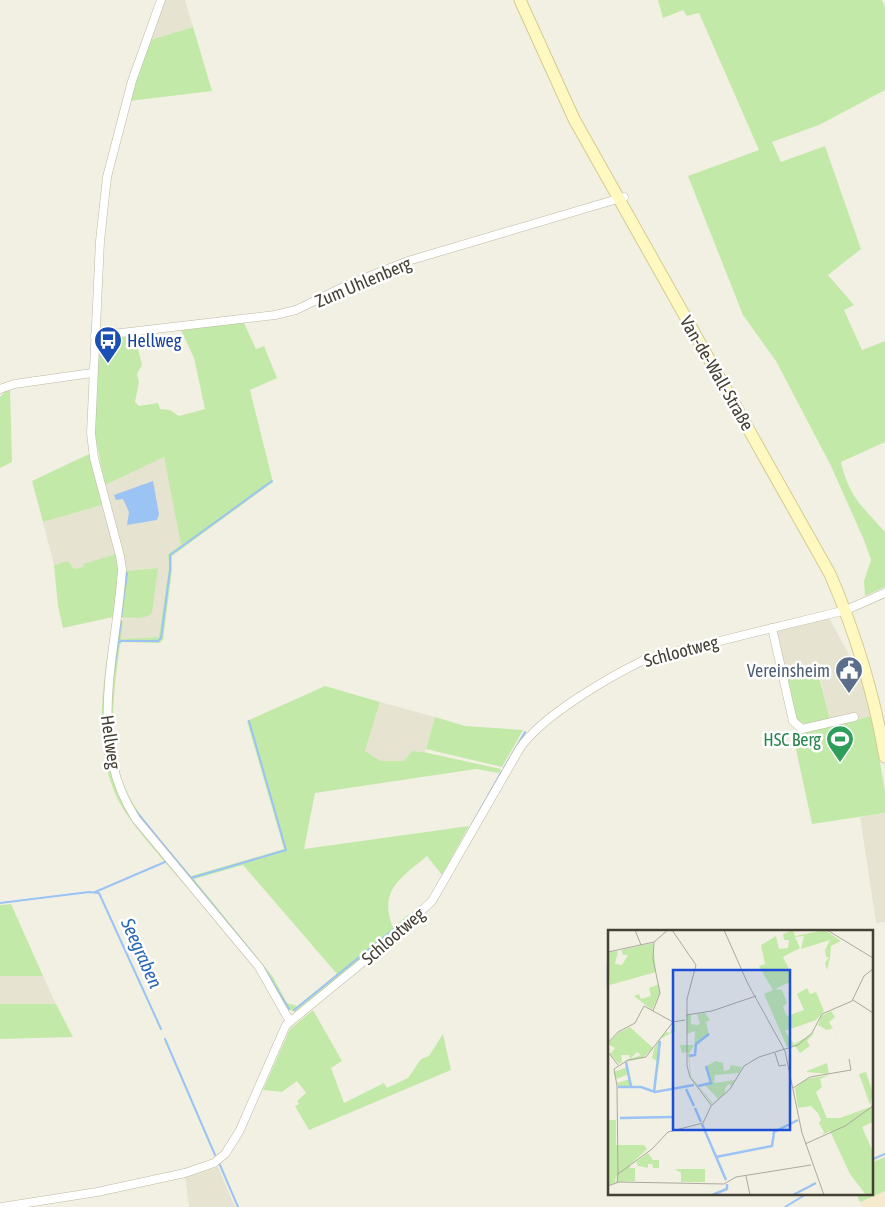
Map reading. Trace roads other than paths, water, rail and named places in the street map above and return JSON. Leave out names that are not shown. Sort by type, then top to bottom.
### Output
[{"type":"main road","name":"Van-de-Wall-Straße","points":[[520,0],[563,100],[621,198],[813,542],[846,610],[868,677],[885,757]]},
{"type":"street","name":"Hellweg","points":[[161,0],[132,81],[107,177],[100,241],[92,372],[91,433],[94,458],[122,569],[106,704],[110,752],[122,794],[136,819],[259,967],[289,1020]]},
{"type":"street","name":"Zum Uhlenberg","points":[[95,336],[275,315],[296,310],[344,286],[408,261],[621,198]]},
{"type":"street","points":[[0,389],[14,384],[92,372]]},
{"type":"street","name":"Schlootweg","points":[[2,1207],[106,1190],[185,1173],[214,1163],[225,1154],[239,1132],[280,1035],[289,1020],[386,944],[432,901],[520,748],[537,727],[619,672],[646,659],[846,610],[885,593]]},
{"type":"street","points":[[772,628],[793,721],[796,726],[802,728],[854,717]]},
{"type":"water","points":[[153,481],[159,514],[157,520],[127,525],[129,512],[123,499],[116,500],[114,495]]},
{"type":"waterway","points":[[114,670],[118,643],[121,641],[158,641],[161,638],[170,570],[170,555],[272,481]]},
{"type":"waterway","points":[[121,617],[127,573]]},
{"type":"waterway","points":[[118,643],[121,621]]},
{"type":"waterway","points":[[191,878],[286,850],[249,721]]},
{"type":"waterway","points":[[504,768],[525,732]]},
{"type":"waterway","points":[[471,826],[502,771]]},
{"type":"waterway","points":[[135,810],[257,959]]},
{"type":"waterway","points":[[95,892],[165,862]]},
{"type":"waterway","name":"Seegraben","points":[[0,903],[89,892],[99,893],[161,1029]]},
{"type":"waterway","points":[[294,1010],[410,916]]},
{"type":"waterway","points":[[262,965],[289,1009]]},
{"type":"waterway","name":"Seegraben","points":[[165,1039],[215,1155]]},
{"type":"waterway","points":[[872,1160],[885,1154]]},
{"type":"waterway","name":"Seegraben","points":[[220,1165],[238,1207]]},
{"type":"waterway","points":[[785,1207],[806,1194]]},
{"type":"place","name":"Hellweg","points":[[108,364]]},
{"type":"place","name":"Vereinsheim","points":[[849,694]]},
{"type":"place","name":"HSC Berg","points":[[840,763]]}]
